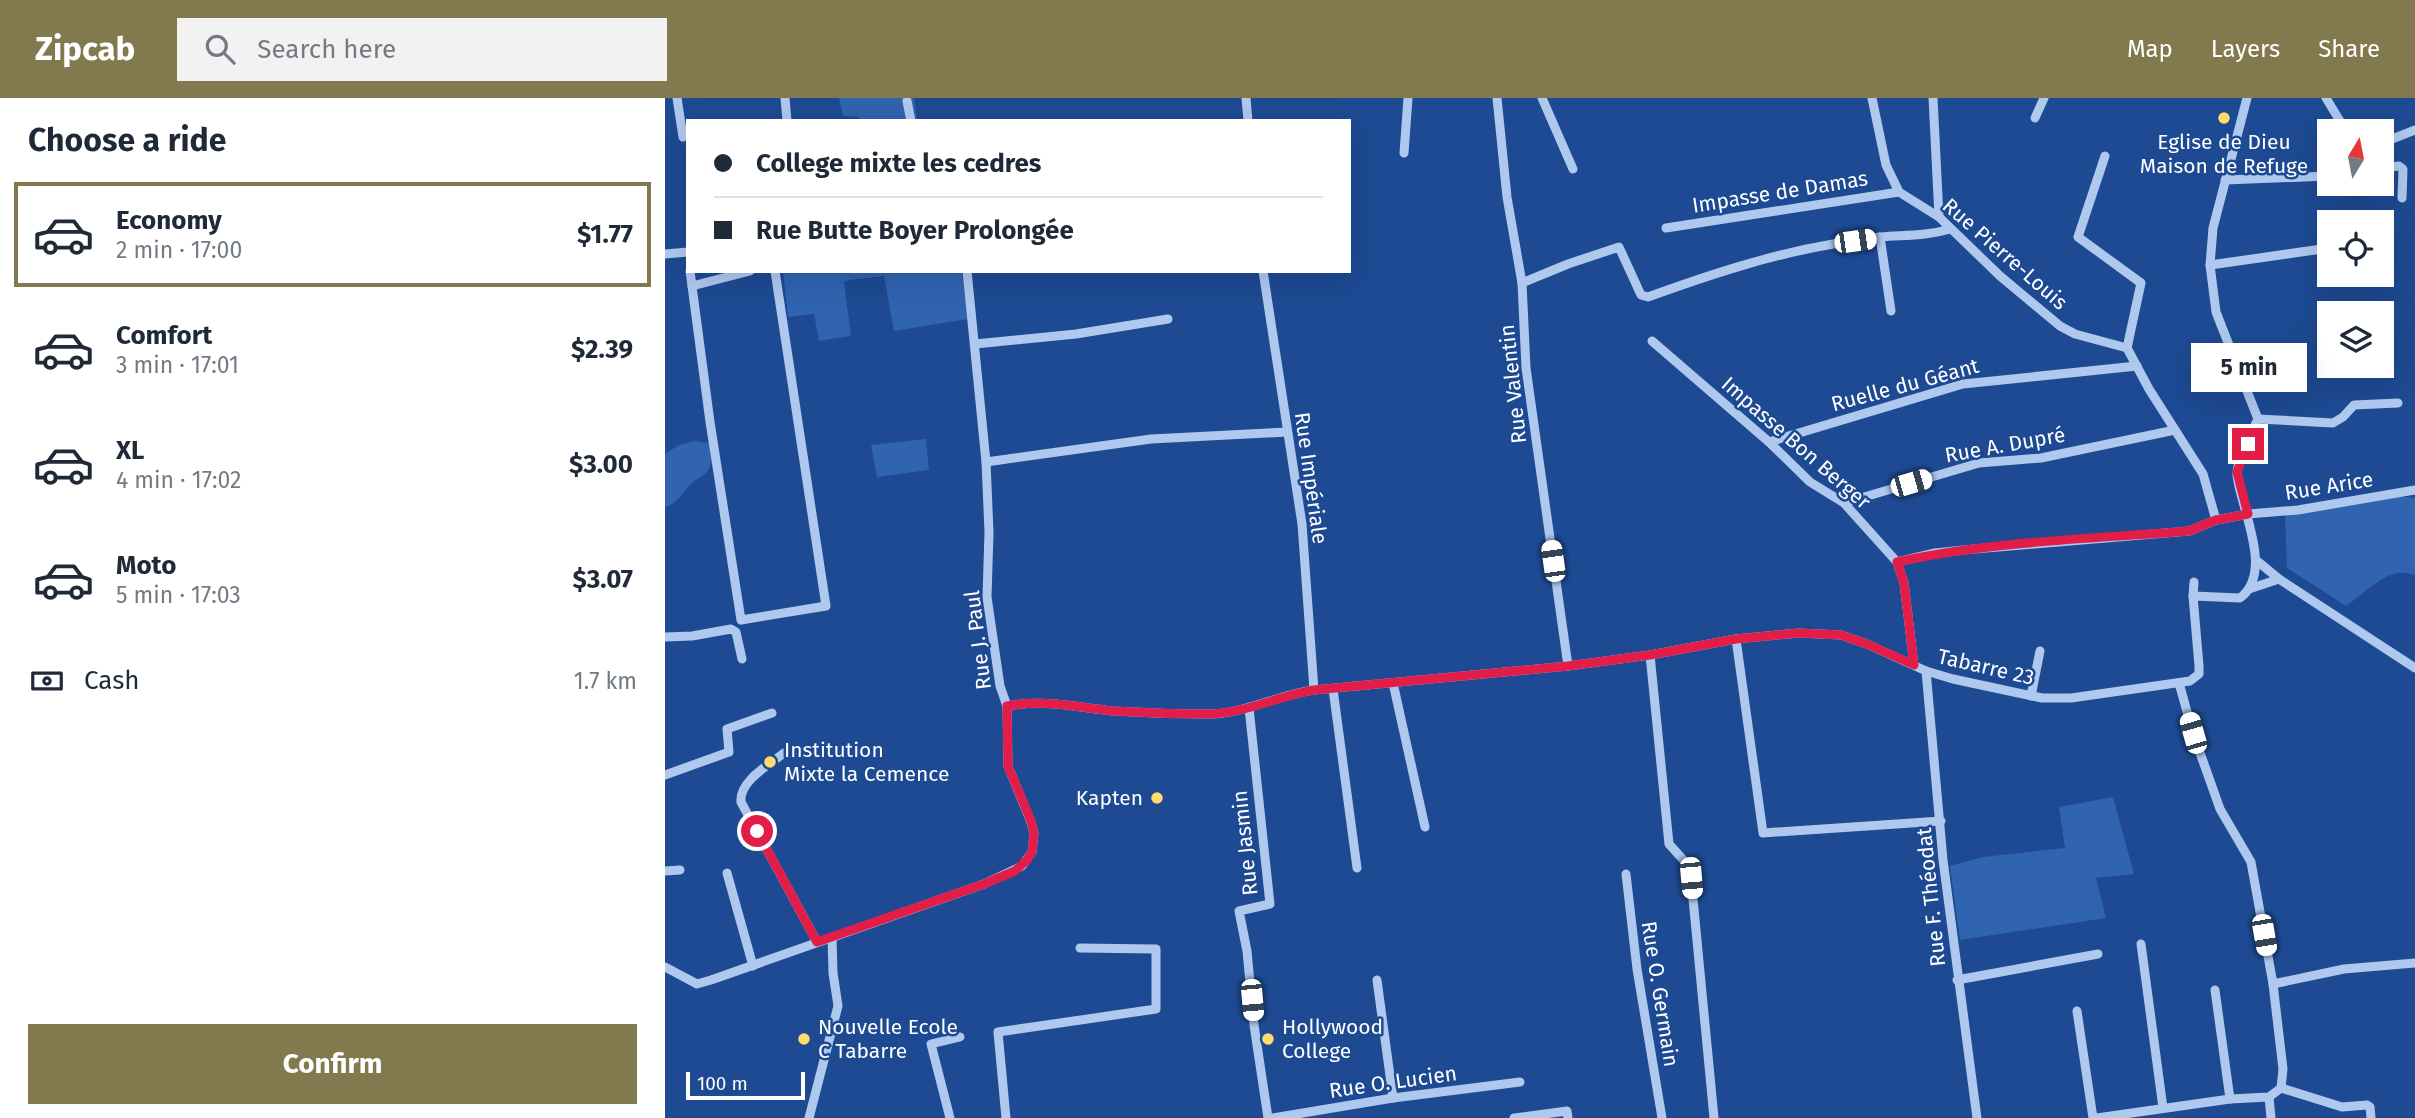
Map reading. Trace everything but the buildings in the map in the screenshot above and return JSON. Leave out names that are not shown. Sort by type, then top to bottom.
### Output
[{"type":"street","points":[[677,98],[683,137]]},
{"type":"street","points":[[785,98],[787,119]]},
{"type":"street","points":[[1246,98],[1248,119]]},
{"type":"street","points":[[1404,153],[1408,98]]},
{"type":"street","name":"Rue Valentin","points":[[1497,98],[1507,197],[1522,283],[1526,368],[1568,666]]},
{"type":"street","points":[[1542,98],[1573,169]]},
{"type":"street","points":[[1872,98],[1886,165],[1899,192]]},
{"type":"street","points":[[1933,98],[1939,217]]},
{"type":"street","points":[[2035,118],[2044,98]]},
{"type":"street","points":[[2247,98],[2213,228],[2210,265],[2221,331],[2258,419],[2237,472],[2256,560],[2249,589]]},
{"type":"street","points":[[2326,98],[2339,119]]},
{"type":"street","points":[[907,101],[911,119]]},
{"type":"street","points":[[2394,138],[2415,130]]},
{"type":"street","points":[[2105,156],[2078,237],[2141,283],[2127,348],[2203,474],[2216,520]]},
{"type":"street","points":[[2394,167],[2403,169],[2402,198]]},
{"type":"street","points":[[2225,180],[2317,176]]},
{"type":"street","name":"Rue Pierre-Louis","points":[[1899,192],[1939,217],[2000,276],[2060,326],[2075,334],[2127,348]]},
{"type":"street","name":"Impasse de Damas","points":[[1666,228],[1899,192]]},
{"type":"street","points":[[1522,283],[1567,264],[1619,247],[1641,295],[1648,297],[1730,268],[1831,245],[1880,237],[1932,234],[1950,229]]},
{"type":"street","points":[[1880,237],[1891,311]]},
{"type":"street","points":[[2210,265],[2317,250]]},
{"type":"street","points":[[665,254],[686,251]]},
{"type":"street","points":[[690,273],[741,620],[826,606],[775,273]]},
{"type":"street","points":[[692,286],[742,273]]},
{"type":"street","name":"Rue J. Paul","points":[[665,967],[697,984],[984,884],[1015,871],[1032,852],[1034,833],[1031,821],[1008,766],[1007,706],[1000,686],[988,597],[989,532],[985,461],[967,273]]},
{"type":"street","name":"Rue Impériale","points":[[1263,273],[1302,524],[1314,690]]},
{"type":"street","points":[[975,344],[1076,334],[1168,319]]},
{"type":"street","name":"Impasse Bon Berger","points":[[1652,341],[1769,442],[1810,482],[1844,503],[1897,562],[1904,583],[1914,665]]},
{"type":"street","name":"Ruelle du Géant","points":[[1769,442],[1963,384],[2137,366]]},
{"type":"street","points":[[2258,419],[2333,422],[2343,417],[2354,405],[2398,403]]},
{"type":"street","name":"Rue A. Dupré","points":[[1844,503],[1979,463],[2041,458],[2175,430]]},
{"type":"street","points":[[985,461],[1151,439],[1287,432]]},
{"type":"street","name":"Rue Arice","points":[[2248,514],[2298,510],[2415,490]]},
{"type":"street","points":[[1897,562],[1935,553],[2189,531],[2216,520],[2248,514]]},
{"type":"street","points":[[2256,560],[2279,579],[2415,667]]},
{"type":"street","points":[[2193,596],[2240,598],[2249,589],[2279,579]]},
{"type":"street","points":[[2077,1011],[2095,1118],[2230,1099],[2269,1097],[2281,1088],[2283,1069],[2273,984],[2251,862],[2220,809],[2193,733],[2179,683],[2190,681],[2199,674],[2194,582]]},
{"type":"street","points":[[665,637],[692,636],[731,629],[736,632],[742,659]]},
{"type":"street","name":"Tabarre 23","points":[[1007,706],[1052,702],[1112,711],[1202,714],[1233,712],[1291,693],[1568,666],[1650,655],[1736,639],[1798,633],[1841,635],[1926,671],[2042,698],[2071,698],[2179,683]]},
{"type":"street","points":[[1736,639],[1763,833],[1941,821]]},
{"type":"street","points":[[2031,696],[2040,651]]},
{"type":"street","points":[[1650,655],[1669,844],[1688,865],[1691,878],[1714,1118]]},
{"type":"street","name":"Rue F. Théodat","points":[[1926,671],[1943,860],[1977,1118]]},
{"type":"street","points":[[1393,683],[1425,827]]},
{"type":"street","points":[[1333,689],[1357,868]]},
{"type":"street","name":"Rue Jasmin","points":[[1249,708],[1270,904],[1239,911],[1270,1118]]},
{"type":"street","points":[[665,775],[729,752],[727,729],[772,713]]},
{"type":"street","points":[[784,753],[742,789],[741,802],[817,942]]},
{"type":"street","points":[[665,871],[680,870]]},
{"type":"street","points":[[727,873],[753,966]]},
{"type":"street","name":"Rue O. Germain","points":[[1626,874],[1637,969],[1662,1118]]},
{"type":"street","points":[[809,1118],[838,1006],[833,973],[832,937]]},
{"type":"street","points":[[2141,944],[2163,1108]]},
{"type":"street","points":[[1006,1118],[998,1031],[1156,1009],[1156,949],[1080,948]]},
{"type":"street","points":[[1957,980],[2098,954]]},
{"type":"street","points":[[2273,984],[2344,969],[2415,963]]},
{"type":"street","points":[[1377,980],[1393,1098]]},
{"type":"street","points":[[2215,990],[2230,1099]]},
{"type":"street","points":[[950,1118],[931,1044],[960,1037]]},
{"type":"street","name":"Rue O. Lucien","points":[[1270,1118],[1393,1098],[1520,1082]]},
{"type":"street","points":[[2281,1088],[2342,1107],[2367,1105],[2370,1107],[2371,1118]]},
{"type":"street","points":[[2269,1097],[2271,1118]]},
{"type":"street","points":[[1514,1118],[1567,1111],[1568,1118]]},
{"type":"shaded area","points":[[839,98],[914,98],[917,119],[860,119],[843,116]]},
{"type":"shaded area","points":[[783,273],[962,273],[968,319],[894,331],[884,276],[844,282],[851,336],[819,341],[814,314],[788,317]]},
{"type":"shaded area","points":[[926,439],[929,470],[877,477],[871,445]]},
{"type":"shaded area","points":[[694,441],[709,443],[709,469],[676,501],[665,507],[665,454],[679,445]]},
{"type":"shaded area","points":[[2398,496],[2415,498],[2415,575],[2391,575],[2346,606],[2287,568],[2285,515]]},
{"type":"shaded area","points":[[2113,797],[2134,874],[2096,878],[2106,918],[1960,940],[1950,866],[1983,857],[2065,848],[2059,807]]},
{"type":"place","name":"Eglise de Dieu Maison de Refuge","points":[[2224,118]]},
{"type":"place","name":"Institution Mixte la Cemence","points":[[770,762]]},
{"type":"place","name":"Kapten","points":[[1157,798]]},
{"type":"place","name":"Nouvelle Ecole C Tabarre","points":[[804,1039]]},
{"type":"place","name":"Hollywood College","points":[[1268,1039]]},
{"type":"route","points":[[757,831],[817,942],[984,884],[1023,866],[1032,852],[1034,833],[1008,766],[1007,706],[1052,702],[1112,711],[1212,714],[1249,708],[1291,693],[1568,666],[1650,655],[1736,639],[1798,633],[1841,635],[1914,665],[1904,583],[1897,562],[1935,553],[2189,531],[2216,520],[2248,514],[2237,476],[2237,469],[2248,444]]}]
